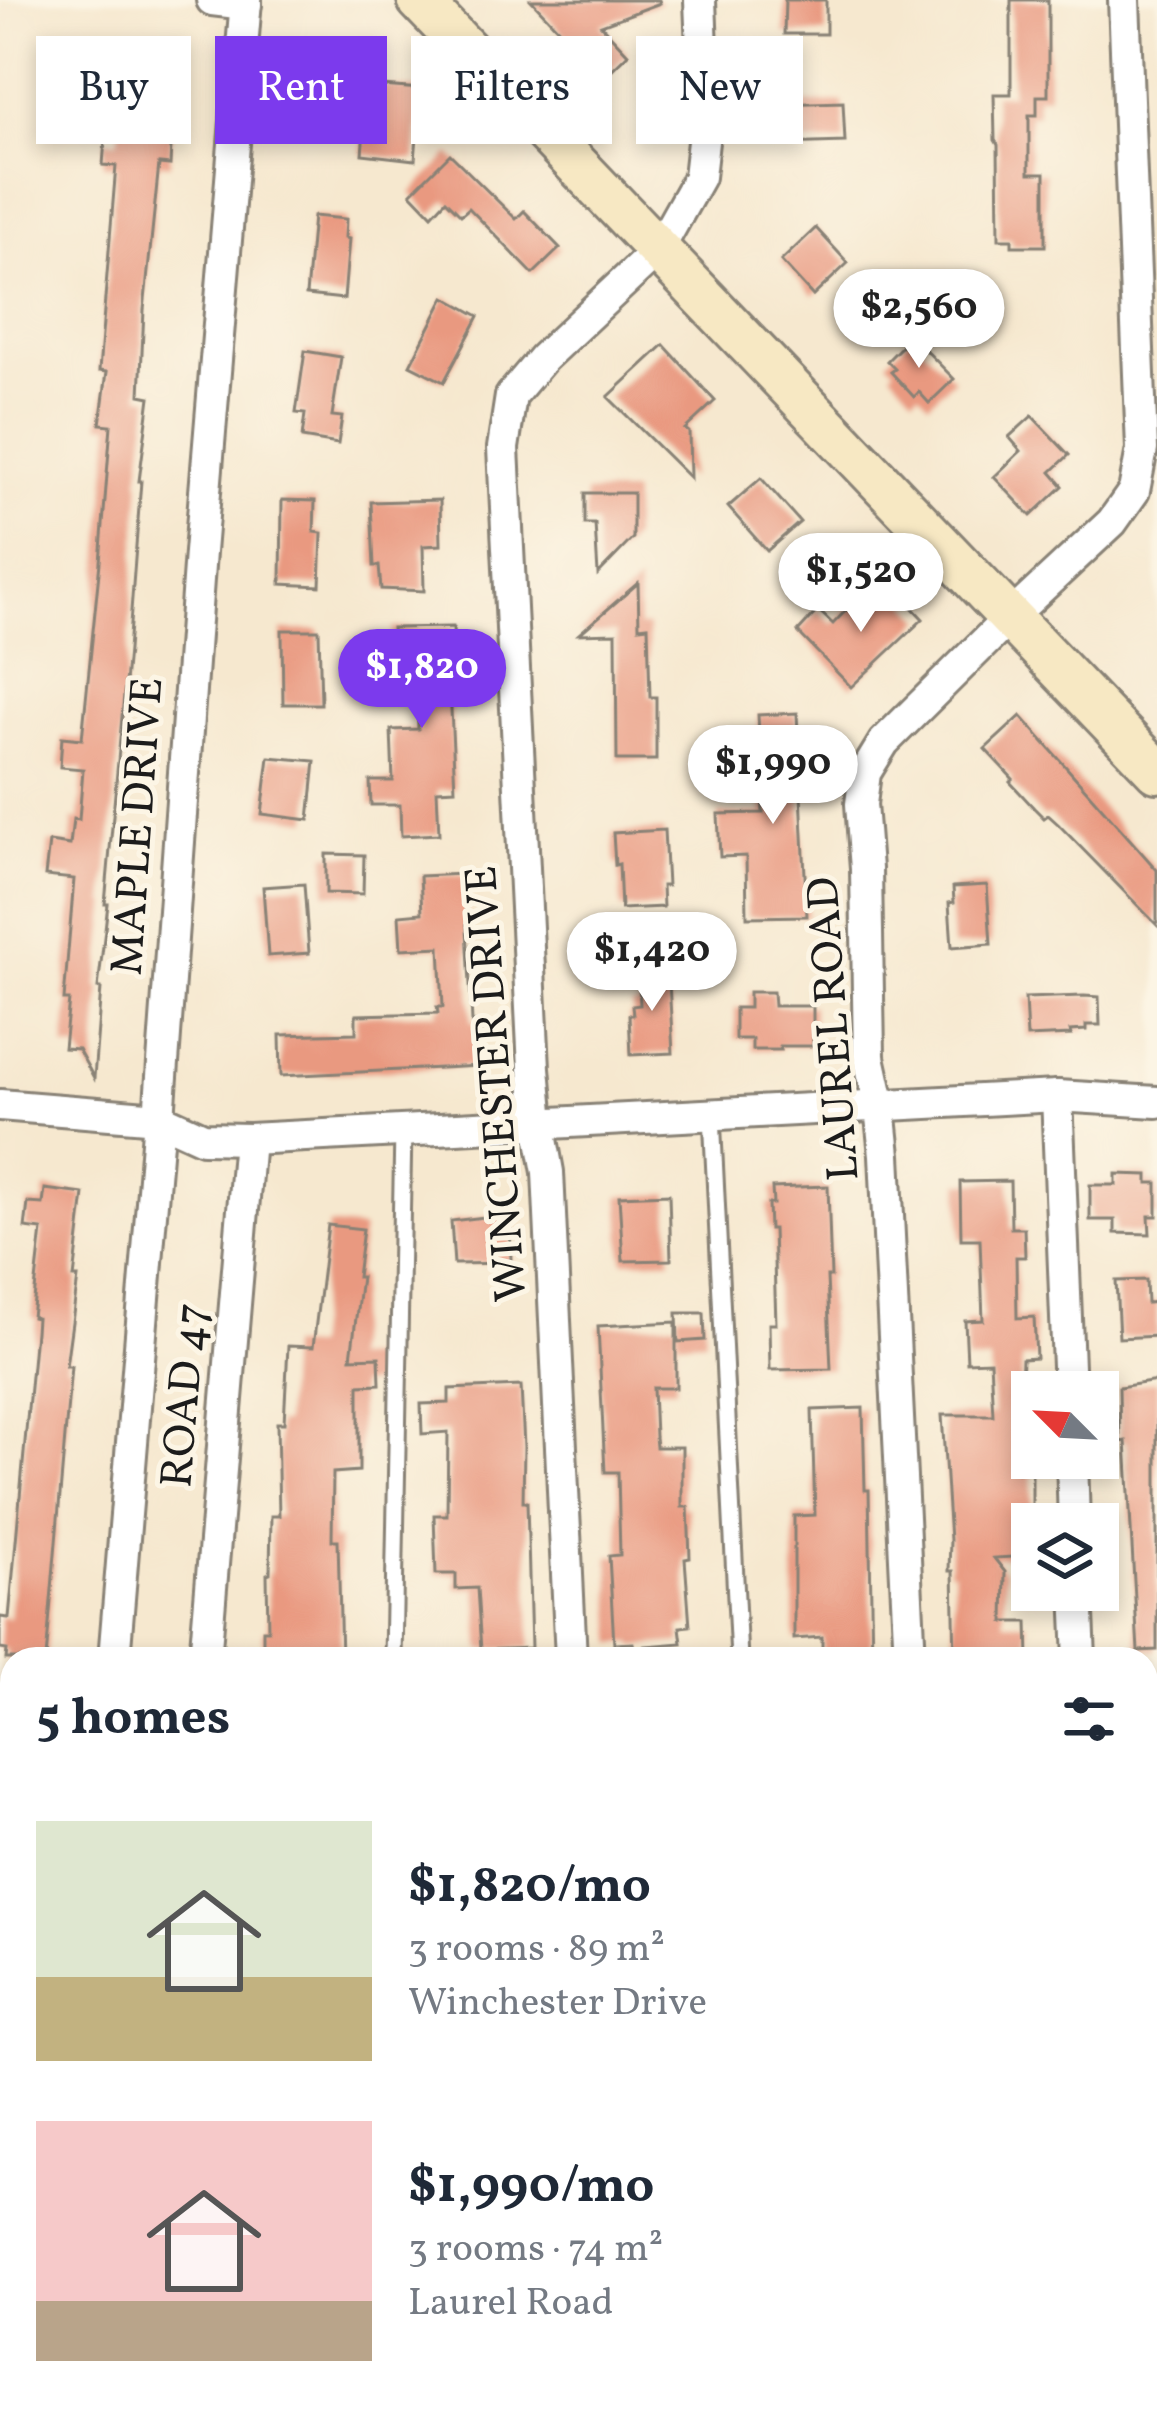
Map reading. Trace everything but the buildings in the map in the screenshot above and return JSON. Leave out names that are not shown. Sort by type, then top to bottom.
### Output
[{"type":"main road","points":[[419,0],[1157,771]]},
{"type":"street","points":[[212,0],[246,2]]},
{"type":"street","name":"WINCHESTER DRIVE","points":[[570,1647],[548,1172],[539,1123],[503,448],[511,396],[542,358],[658,250],[699,177],[705,124],[700,0]]},
{"type":"street","name":"LAUREL ROAD","points":[[909,1647],[885,1155],[869,1057],[861,804],[866,773],[884,742],[1112,522],[1134,491],[1142,449],[1124,0]]},
{"type":"street","name":"MAPLE DRIVE","points":[[114,1647],[246,2]]},
{"type":"street","points":[[0,1105],[159,1118],[203,1138],[249,1139],[1057,1096],[1157,1102]]},
{"type":"street","points":[[1057,1096],[1068,1371]]},
{"type":"street","name":"ROAD 47","points":[[206,1647],[249,1139]]},
{"type":"street","points":[[1078,1611],[1079,1647]]},
{"type":"lane","points":[[712,1115],[738,1647]]},
{"type":"lane","points":[[393,1647],[403,1131]]}]
